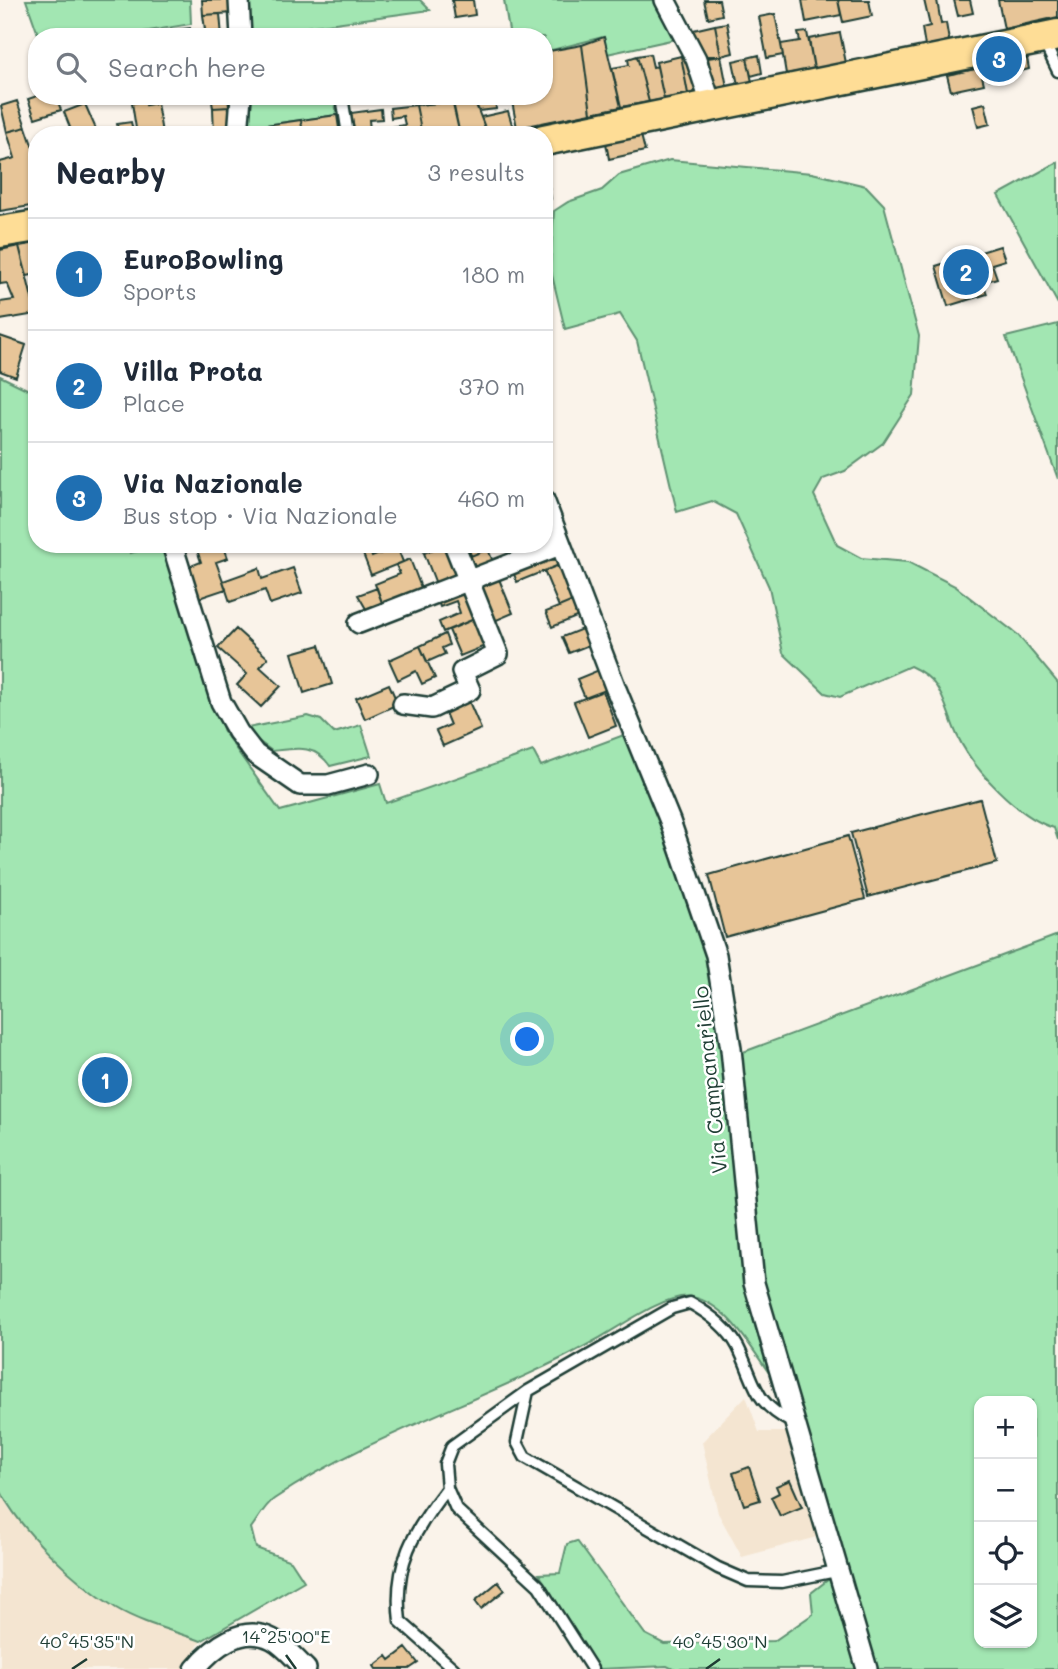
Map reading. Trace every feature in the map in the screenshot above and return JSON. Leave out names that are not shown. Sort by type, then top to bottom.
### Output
[{"type":"main road","points":[[553,138],[1050,37]]},
{"type":"main road","points":[[0,232],[28,227]]},
{"type":"street","points":[[239,0],[241,28]]},
{"type":"street","points":[[665,0],[696,59],[712,107]]},
{"type":"street","points":[[238,126],[240,105]]},
{"type":"street","name":"Via Campanariello","points":[[553,525],[670,821],[716,955],[734,1075],[754,1283],[836,1571],[867,1669]]},
{"type":"street","points":[[553,548],[560,545]]},
{"type":"street","points":[[175,553],[221,702],[254,754],[300,785],[328,785],[369,774]]},
{"type":"street","points":[[403,704],[432,708],[470,690],[462,671],[498,654],[457,553]]},
{"type":"street","points":[[359,623],[540,553]]},
{"type":"street","points":[[195,1669],[206,1656],[231,1639],[251,1634],[273,1640],[306,1669]]},
{"type":"lane","points":[[1050,37],[1058,71]]},
{"type":"lane","points":[[343,105],[347,126]]},
{"type":"lane","points":[[592,1669],[539,1586],[456,1508],[446,1488],[445,1464],[452,1446],[528,1391],[672,1308],[690,1303],[708,1313],[737,1345],[757,1396],[773,1413],[793,1423]]},
{"type":"lane","points":[[528,1391],[517,1442],[525,1457],[718,1568],[748,1581],[782,1582],[836,1571]]},
{"type":"lane","points":[[446,1488],[423,1519],[403,1558],[396,1593],[400,1621],[454,1669]]},
{"type":"shaded area","points":[[746,1396],[759,1432],[786,1432],[817,1537],[742,1557],[718,1513],[702,1442]]},
{"type":"shaded area","points":[[0,1490],[10,1510],[68,1571],[117,1609],[201,1641],[184,1669],[0,1669]]},
{"type":"green space","points":[[26,0],[190,0],[191,24],[167,28],[36,28]]},
{"type":"green space","points":[[246,0],[420,0],[430,10],[299,28],[249,28]]},
{"type":"green space","points":[[504,0],[661,0],[680,38],[607,54],[603,37],[553,50],[553,28],[509,28]]},
{"type":"green space","points":[[249,105],[335,105],[337,115],[245,126]]},
{"type":"green space","points":[[670,160],[812,173],[866,186],[884,205],[919,336],[914,395],[883,443],[845,471],[823,479],[814,495],[837,545],[861,558],[908,562],[955,586],[1018,635],[1058,683],[1058,840],[1054,828],[1026,814],[985,776],[957,735],[941,694],[921,672],[910,666],[840,697],[825,693],[783,653],[769,587],[736,514],[712,501],[677,512],[637,341],[620,314],[565,329],[553,279],[554,211],[568,202],[602,190],[619,175]]},
{"type":"green space","points":[[1058,162],[1058,304],[998,195]]},
{"type":"green space","points":[[1058,324],[1058,479],[1006,337]]},
{"type":"green space","points":[[0,376],[28,390],[28,553],[168,553],[224,732],[280,811],[380,784],[386,803],[533,751],[541,766],[629,733],[656,801],[714,980],[734,1149],[743,1285],[769,1373],[727,1317],[705,1301],[682,1297],[656,1305],[557,1361],[352,1454],[274,1499],[251,1528],[256,1548],[291,1561],[304,1581],[201,1641],[136,1618],[116,1608],[84,1585],[35,1539],[0,1490]]},
{"type":"green space","points":[[308,716],[321,720],[334,733],[361,725],[371,756],[330,766],[318,754],[305,749],[272,751],[242,729]]},
{"type":"green space","points":[[1058,935],[1058,1669],[874,1669],[763,1291],[738,1054]]},
{"type":"green space","points":[[577,1541],[645,1634],[664,1644],[774,1641],[813,1614],[811,1593],[829,1579],[860,1669],[673,1669],[667,1666],[599,1669],[539,1574],[560,1573],[567,1544]]},
{"type":"building","points":[[202,0],[233,0],[234,13],[203,15]]},
{"type":"building","points":[[452,0],[473,0],[475,15],[455,18]]},
{"type":"building","points":[[704,0],[719,0],[722,15],[708,18]]},
{"type":"building","points":[[802,0],[838,0],[841,15],[806,22]]},
{"type":"building","points":[[838,0],[869,0],[872,16],[843,22]]},
{"type":"building","points":[[924,0],[937,0],[941,24],[946,23],[949,41],[925,46],[922,28],[930,26]]},
{"type":"building","points":[[954,0],[970,0],[973,13],[958,16]]},
{"type":"building","points":[[998,0],[1058,0],[1058,17],[1004,29]]},
{"type":"building","points":[[220,14],[221,28],[205,28],[203,15]]},
{"type":"building","points":[[775,14],[783,55],[767,58],[759,17]]},
{"type":"building","points":[[727,23],[733,53],[721,56],[715,25]]},
{"type":"building","points":[[715,25],[721,56],[698,56],[685,32]]},
{"type":"building","points":[[807,32],[814,69],[786,74],[781,44],[800,41],[798,33]]},
{"type":"building","points":[[840,33],[846,63],[814,69],[809,39]]},
{"type":"building","points":[[604,37],[621,107],[591,113],[582,45]]},
{"type":"building","points":[[582,45],[591,113],[517,126],[513,105],[553,105],[553,50]]},
{"type":"building","points":[[650,54],[653,67],[657,66],[664,99],[649,102],[637,56]]},
{"type":"building","points":[[690,55],[703,90],[688,94],[681,56]]},
{"type":"building","points":[[759,55],[762,73],[751,76],[747,58]]},
{"type":"building","points":[[637,56],[649,102],[621,107],[612,68],[629,65],[628,59]]},
{"type":"building","points":[[681,56],[688,94],[664,99],[656,62]]},
{"type":"building","points":[[721,56],[727,87],[713,89],[708,58]]},
{"type":"building","points":[[747,58],[752,82],[738,85],[733,61]]},
{"type":"building","points":[[1027,58],[1029,69],[990,79],[987,68]]},
{"type":"building","points":[[980,68],[984,84],[951,91],[947,75]]},
{"type":"building","points":[[17,101],[26,127],[7,132],[1,106]]},
{"type":"building","points":[[985,103],[990,124],[978,127],[973,106]]},
{"type":"building","points":[[30,105],[59,105],[61,110],[35,118]]},
{"type":"building","points":[[85,105],[95,126],[69,126],[64,112]]},
{"type":"building","points":[[132,105],[157,105],[161,126],[136,126]]},
{"type":"building","points":[[212,105],[229,105],[229,107],[213,108]]},
{"type":"building","points":[[416,105],[454,105],[458,126],[420,126]]},
{"type":"building","points":[[416,105],[420,126],[398,126],[405,125],[403,116],[391,118],[390,108]]},
{"type":"building","points":[[453,105],[476,105],[484,126],[458,126]]},
{"type":"building","points":[[476,105],[496,105],[496,109],[479,111]]},
{"type":"building","points":[[229,107],[231,126],[214,126],[213,108]]},
{"type":"building","points":[[381,109],[382,119],[369,120],[370,126],[353,126],[351,113]]},
{"type":"building","points":[[508,111],[512,126],[484,126],[481,117]]},
{"type":"building","points":[[337,115],[339,126],[302,126],[301,120]]},
{"type":"building","points":[[301,120],[302,126],[259,126]]},
{"type":"building","points":[[131,122],[132,126],[117,126]]},
{"type":"building","points":[[26,127],[28,133],[28,206],[0,211],[0,162],[15,158],[7,132]]},
{"type":"building","points":[[641,135],[645,151],[609,159],[606,143]]},
{"type":"building","points":[[28,244],[28,276],[27,276],[19,246]]},
{"type":"building","points":[[19,246],[28,282],[28,315],[0,320],[0,302],[14,300],[7,283],[0,284],[0,250]]},
{"type":"building","points":[[1000,246],[1005,260],[992,264],[997,278],[983,282],[987,294],[948,306],[936,266]]},
{"type":"building","points":[[0,336],[26,345],[16,377],[0,371]]},
{"type":"building","points":[[553,552],[559,565],[517,582],[512,569]]},
{"type":"building","points":[[198,553],[226,553],[228,558],[216,562],[226,589],[199,598],[188,567],[201,562]]},
{"type":"building","points":[[371,553],[372,557],[382,553],[399,553],[403,562],[371,575],[363,554]]},
{"type":"building","points":[[424,553],[451,553],[464,578],[438,589]]},
{"type":"building","points":[[463,553],[470,553],[471,556],[490,553],[495,567],[471,575]]},
{"type":"building","points":[[410,559],[423,593],[384,608],[375,584],[400,574],[396,565]]},
{"type":"building","points":[[559,565],[573,601],[559,607],[544,571]]},
{"type":"building","points":[[259,568],[262,579],[293,568],[302,593],[270,604],[265,590],[230,602],[223,581]]},
{"type":"building","points":[[499,579],[513,613],[492,622],[479,587]]},
{"type":"building","points":[[377,588],[384,608],[369,614],[358,595]]},
{"type":"building","points":[[466,588],[479,617],[443,632],[439,622],[460,613],[456,601],[440,607],[437,599]]},
{"type":"building","points":[[573,601],[579,616],[552,627],[546,612]]},
{"type":"building","points":[[479,617],[490,644],[460,656],[449,630]]},
{"type":"building","points":[[236,629],[268,658],[260,667],[281,686],[261,707],[237,685],[247,674],[218,648]]},
{"type":"building","points":[[582,629],[589,645],[569,653],[562,637]]},
{"type":"building","points":[[445,634],[449,645],[442,648],[445,654],[427,662],[420,646]]},
{"type":"building","points":[[320,645],[332,684],[304,693],[292,653]]},
{"type":"building","points":[[420,646],[435,678],[422,684],[416,671],[398,680],[389,660]]},
{"type":"building","points":[[599,670],[606,690],[585,698],[577,679]]},
{"type":"building","points":[[389,684],[398,704],[365,719],[356,698]]},
{"type":"building","points":[[603,691],[616,726],[588,737],[574,702]]},
{"type":"building","points":[[467,697],[481,729],[443,746],[436,731],[450,725],[443,708]]},
{"type":"building","points":[[980,799],[997,863],[868,897],[851,833]]},
{"type":"building","points":[[848,836],[865,899],[725,937],[709,875]]},
{"type":"building","points":[[749,1467],[760,1500],[744,1505],[733,1473]]},
{"type":"building","points":[[790,1480],[802,1507],[780,1516],[771,1497],[779,1493],[776,1486]]},
{"type":"building","points":[[498,1582],[505,1590],[481,1609],[475,1601]]},
{"type":"building","points":[[406,1648],[418,1663],[409,1669],[376,1669],[374,1666],[387,1656],[390,1660]]},
{"type":"place","name":"Via Nazionale","points":[[999,59]]},
{"type":"place","name":"Villa Prota","points":[[966,272]]},
{"type":"place","name":"EuroBowling","points":[[105,1080]]}]
